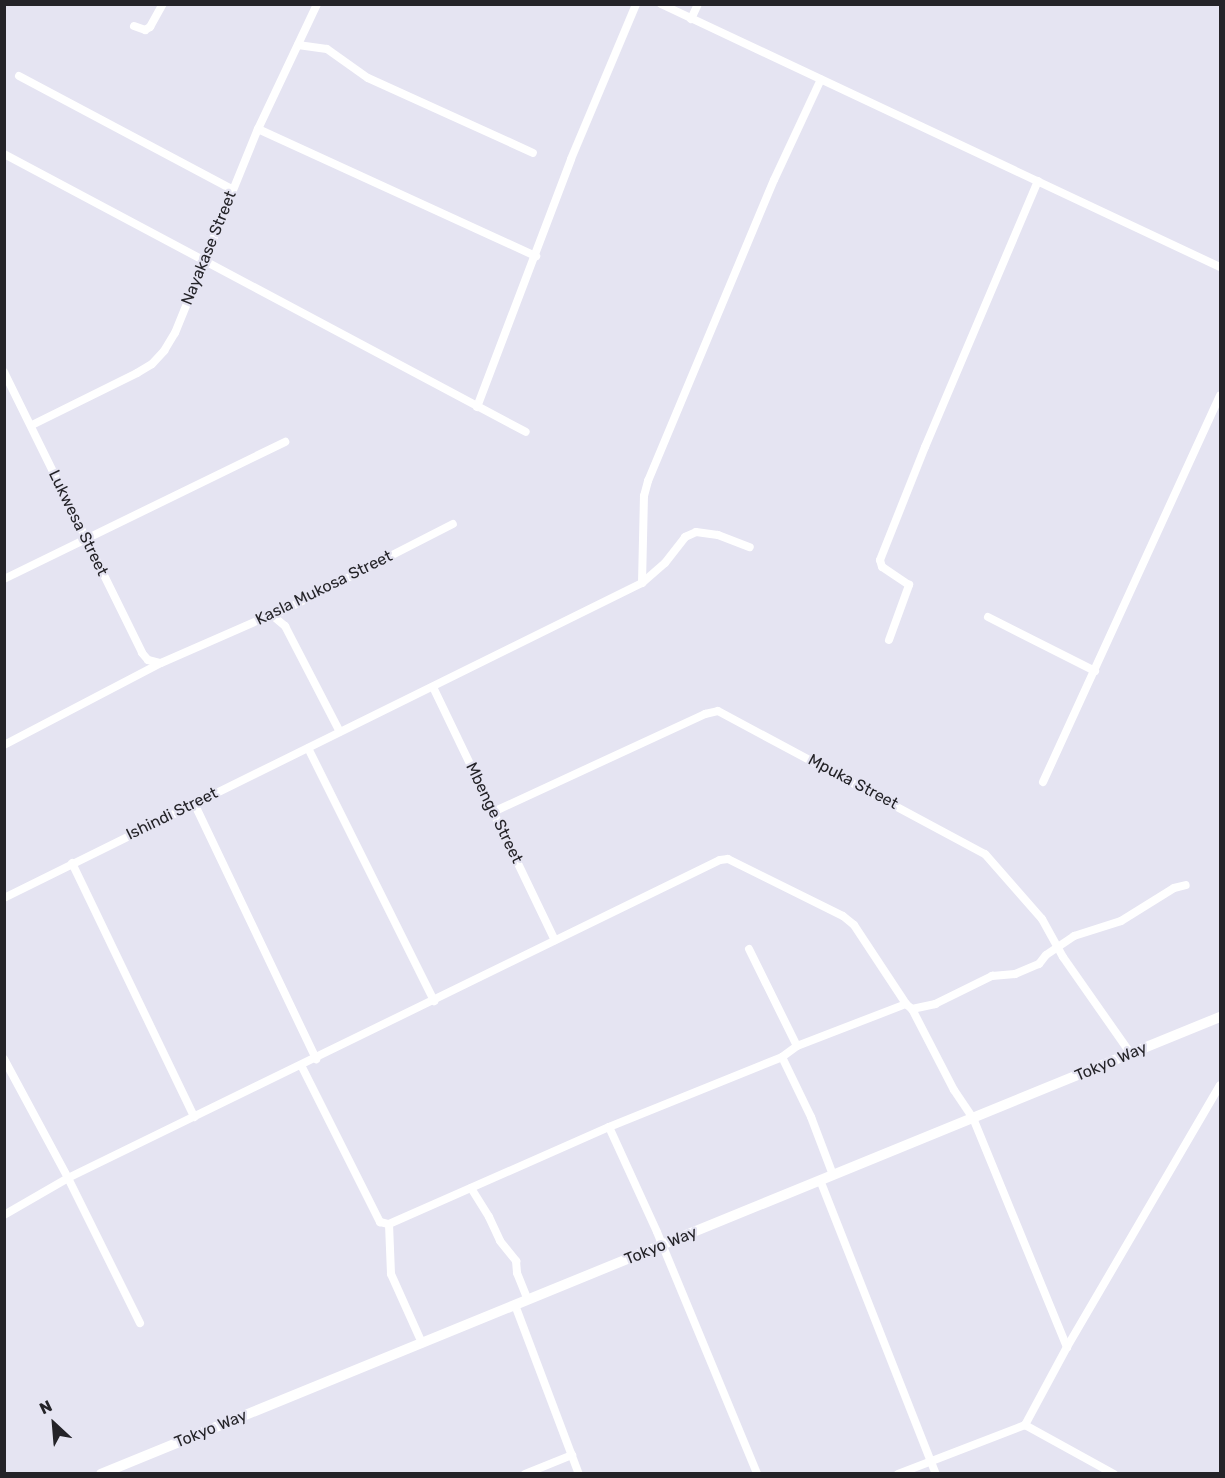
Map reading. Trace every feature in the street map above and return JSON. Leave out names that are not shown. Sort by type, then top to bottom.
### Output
[{"type":"street","points":[[134,26],[145,30],[150,27],[164,4]]},
{"type":"street","name":"Nayakase Street","points":[[32,425],[152,364],[170,342],[258,129],[317,4]]},
{"type":"street","points":[[477,407],[571,159],[636,4]]},
{"type":"street","points":[[661,4],[1221,267]]},
{"type":"street","points":[[691,19],[698,4]]},
{"type":"street","points":[[298,45],[327,49],[368,78],[533,153]]},
{"type":"street","points":[[19,76],[233,190]]},
{"type":"street","points":[[642,583],[644,496],[648,481],[774,180],[821,79]]},
{"type":"street","points":[[258,129],[536,256]]},
{"type":"street","points":[[4,154],[526,432]]},
{"type":"street","points":[[889,640],[909,585],[882,567],[880,560],[925,447],[1038,181]]},
{"type":"street","name":"Lukwesa Street","points":[[4,372],[142,653],[148,660],[161,663]]},
{"type":"street","points":[[1043,782],[1221,396]]},
{"type":"street","points":[[4,579],[285,442]]},
{"type":"street","name":"Kasla Mukosa Street","points":[[4,745],[161,663],[261,619],[273,616],[453,525]]},
{"type":"street","name":"Ishindi Street","points":[[4,898],[642,583],[665,563],[685,537],[696,532],[718,534],[750,547]]},
{"type":"street","points":[[273,616],[285,626],[340,732]]},
{"type":"street","points":[[988,617],[1095,671]]},
{"type":"street","name":"Mbenge Street","points":[[433,687],[555,940]]},
{"type":"street","name":"Mpuka Street","points":[[493,812],[705,714],[718,711],[976,848],[1029,902],[1057,948],[1131,1054]]},
{"type":"street","points":[[308,748],[434,1001]]},
{"type":"street","points":[[194,804],[316,1059]]},
{"type":"street","points":[[4,1215],[68,1178],[720,860],[728,859],[848,920],[909,1006],[954,1090],[973,1118],[1067,1347]]},
{"type":"street","points":[[72,863],[194,1117]]},
{"type":"street","points":[[301,1065],[380,1222],[389,1224],[609,1127],[782,1057],[797,1046],[909,1006],[935,1004],[992,976],[1015,974],[1039,964],[1057,948],[1080,933],[1120,921],[1173,888],[1185,885]]},
{"type":"street","points":[[749,949],[797,1046]]},
{"type":"street","name":"Tokyo Way","points":[[101,1473],[1221,1017]]},
{"type":"street","points":[[782,1057],[812,1117],[833,1175]]},
{"type":"street","points":[[4,1059],[68,1178],[140,1323]]},
{"type":"street","points":[[898,1473],[1026,1425],[1067,1347],[1085,1321],[1221,1085]]},
{"type":"street","points":[[609,1127],[662,1246],[757,1473]]},
{"type":"street","points":[[820,1180],[936,1473]]},
{"type":"street","points":[[471,1188],[489,1216],[500,1241],[516,1261],[517,1273],[528,1300]]},
{"type":"street","points":[[389,1224],[391,1274],[422,1343]]},
{"type":"street","points":[[515,1305],[579,1473]]},
{"type":"street","points":[[1026,1425],[1113,1473]]},
{"type":"street","points":[[525,1473],[572,1455]]}]
